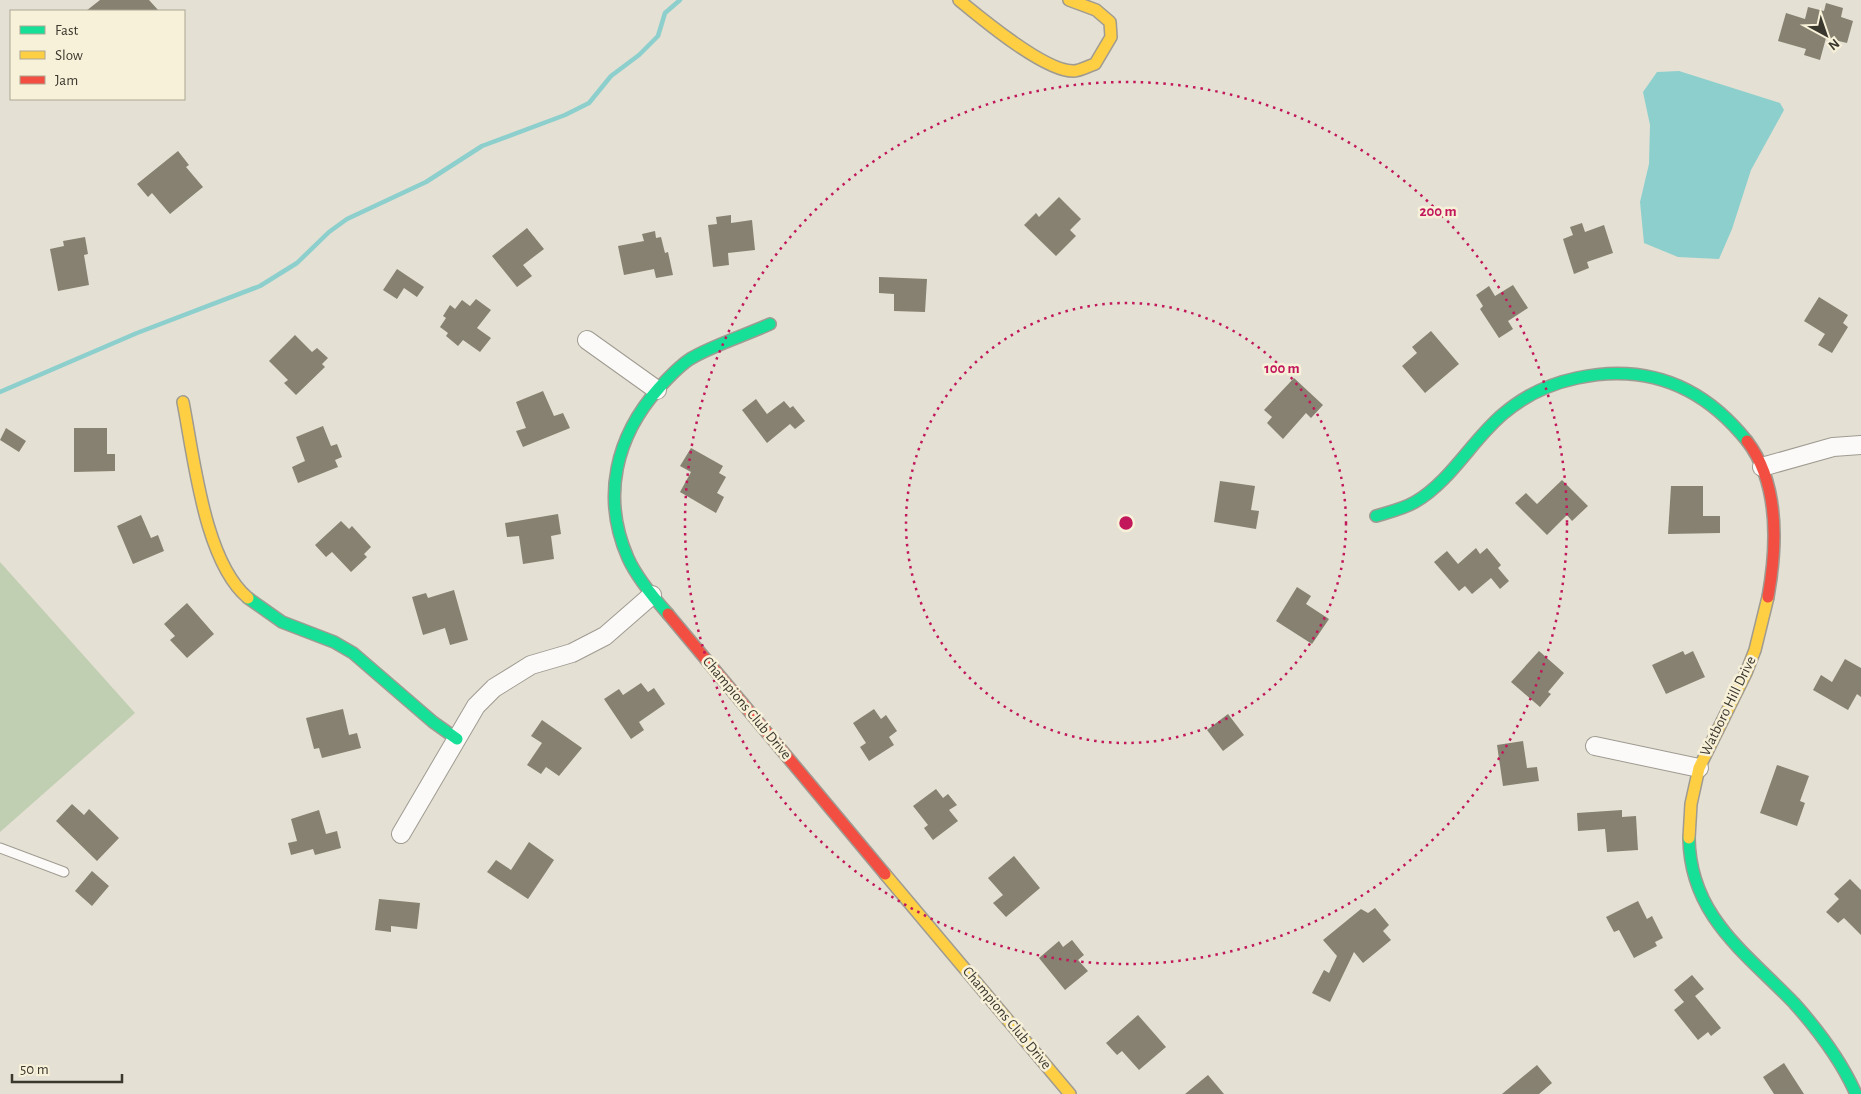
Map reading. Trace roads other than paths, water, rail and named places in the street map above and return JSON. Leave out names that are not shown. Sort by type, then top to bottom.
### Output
[{"type":"street","points":[[959,0],[996,30],[1040,58],[1071,71],[1095,64],[1111,37],[1110,22],[1096,10],[1069,0]]},
{"type":"street","name":"Champions Club Drive","points":[[770,324],[690,359],[657,390],[627,434],[618,469],[615,498],[620,535],[628,558],[652,595],[1070,1094]]},
{"type":"street","points":[[587,340],[657,390]]},
{"type":"street","name":"Watboro Hill Drive","points":[[1376,516],[1404,508],[1423,497],[1440,482],[1497,419],[1521,400],[1561,382],[1622,371],[1665,378],[1685,387],[1713,406],[1744,438],[1757,455],[1762,467],[1769,497],[1773,541],[1767,607],[1748,670],[1699,768],[1689,821],[1691,864],[1698,886],[1732,942],[1746,958],[1785,993],[1828,1043],[1840,1061],[1856,1094]]},
{"type":"street","points":[[183,402],[206,519],[216,547],[232,580],[246,596],[276,618],[334,642],[353,653],[433,722],[457,739]]},
{"type":"street","points":[[1762,467],[1833,447],[1861,446]]},
{"type":"street","points":[[401,834],[476,706],[500,684],[531,665],[572,653],[605,636],[652,595]]},
{"type":"street","points":[[1595,746],[1699,768]]},
{"type":"lane","points":[[0,848],[64,872]]},
{"type":"water","points":[[1679,71],[1780,103],[1784,110],[1751,170],[1732,229],[1719,259],[1678,257],[1644,243],[1640,202],[1649,164],[1650,125],[1643,92],[1657,72]]},
{"type":"waterway","points":[[0,392],[137,333],[260,286],[297,263],[329,232],[347,219],[426,182],[482,146],[565,115],[589,103],[611,76],[639,55],[658,36],[665,13],[680,0]]}]
